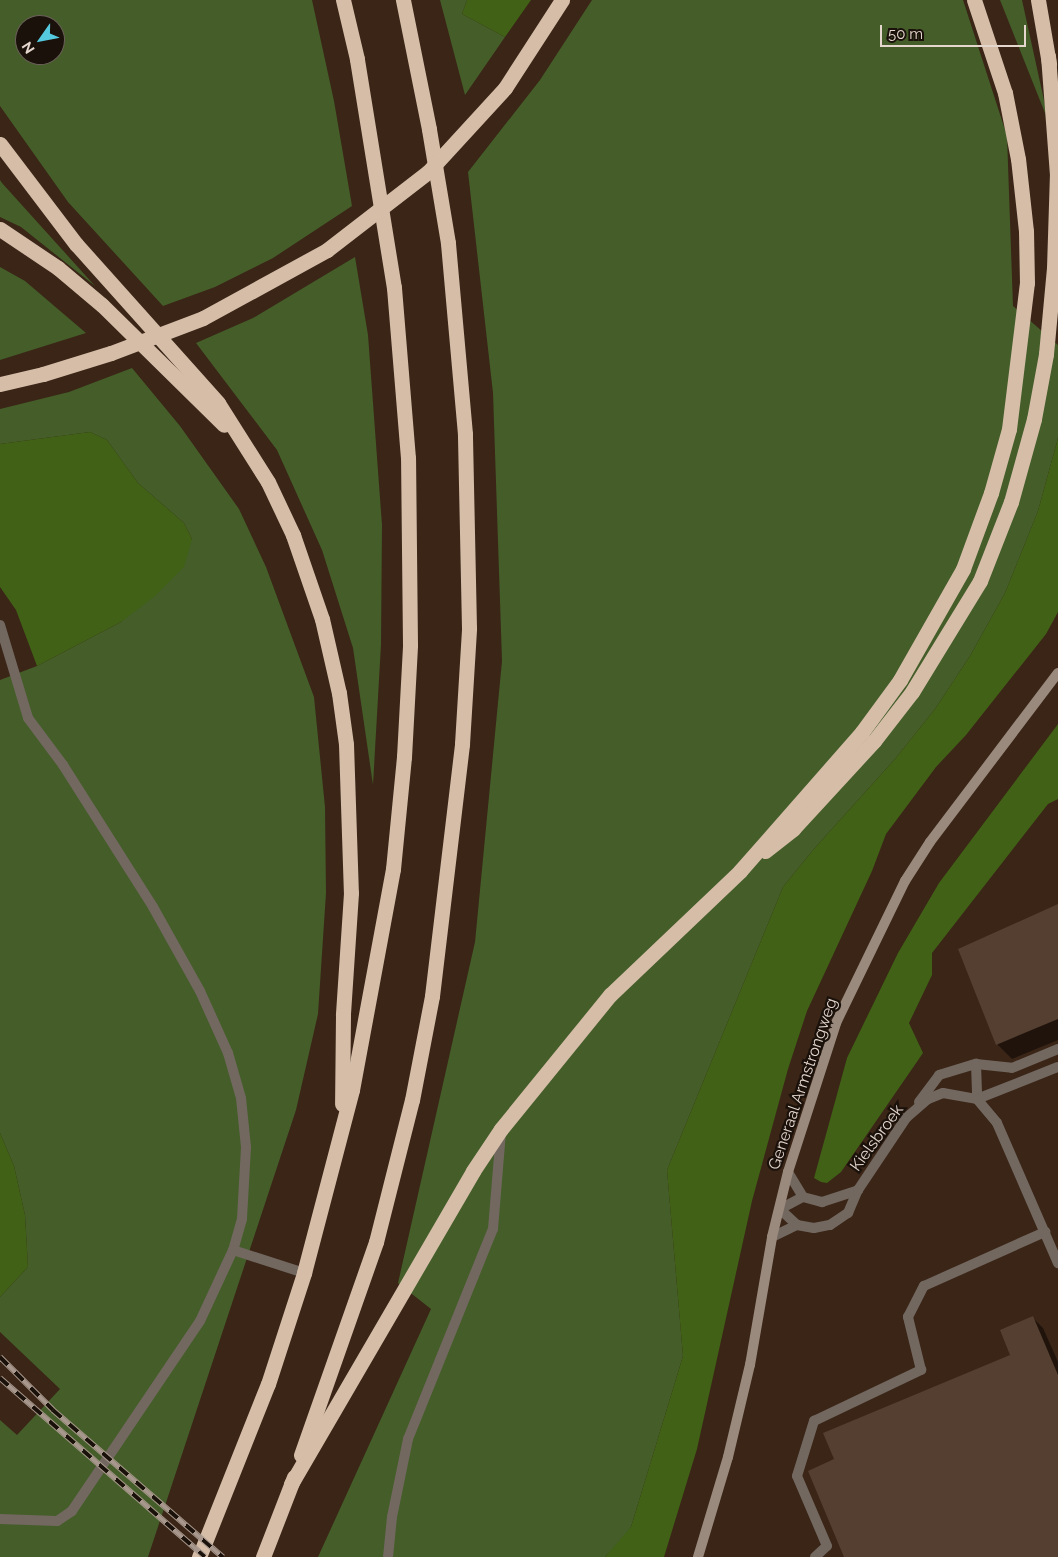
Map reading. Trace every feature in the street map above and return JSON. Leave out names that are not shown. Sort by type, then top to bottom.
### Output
[{"type":"highway","points":[[199,1557],[268,1384],[304,1272],[342,1125],[373,987],[393,869],[410,644],[408,458],[394,288],[357,59],[343,0]]},
{"type":"highway","points":[[263,1557],[291,1484],[376,1242],[412,1100],[432,996],[462,744],[469,628],[469,515],[460,367],[448,243],[429,129],[403,0]]},
{"type":"highway","points":[[0,384],[43,374],[203,318],[327,250],[428,172],[505,88],[562,0]]},
{"type":"highway","points":[[291,1484],[350,1388],[463,1187],[501,1128],[610,995],[740,871],[862,732],[904,673],[962,569],[991,493],[1009,429],[1027,283],[1026,231],[1018,159],[1005,92],[974,0]]},
{"type":"highway","points":[[1038,0],[1058,115]]},
{"type":"highway","points":[[740,871],[793,829],[874,741],[912,692],[980,581],[1011,502],[1034,420],[1046,354],[1054,268],[1057,175],[1048,56]]},
{"type":"highway","points":[[0,144],[76,244],[218,403],[268,482],[293,536],[322,619],[345,736],[350,806],[351,893],[343,1015],[342,1125]]},
{"type":"highway","points":[[0,229],[58,268],[102,305],[210,410],[250,455]]},
{"type":"street","points":[[0,625],[28,718],[64,765],[153,907],[200,991],[228,1053],[241,1098],[246,1147],[242,1219],[233,1250],[200,1321],[72,1511],[57,1521],[0,1520]]},
{"type":"street","name":"Generaal Armstrongweg","points":[[698,1557],[728,1457],[748,1374],[772,1237],[788,1172],[836,1023],[905,881],[935,834],[1058,673]]},
{"type":"street","points":[[906,1118],[939,1075],[976,1064],[1012,1068],[1058,1049]]},
{"type":"street","points":[[976,1064],[977,1099],[997,1123],[1058,1263]]},
{"type":"street","points":[[977,1099],[1058,1067]]},
{"type":"street","name":"Kielsbroek","points":[[772,1237],[797,1225],[814,1228],[830,1225],[848,1213],[858,1190],[906,1118],[928,1099],[943,1093],[977,1099]]},
{"type":"street","points":[[388,1557],[392,1517],[408,1439],[493,1229],[501,1128]]},
{"type":"street","points":[[788,1172],[803,1197],[780,1209],[797,1225]]},
{"type":"street","name":"Kielsbroek","points":[[803,1197],[822,1202],[858,1190]]},
{"type":"street","points":[[815,1557],[826,1546],[797,1476],[814,1421],[921,1370],[908,1317],[924,1286],[1045,1232]]},
{"type":"street","points":[[233,1250],[304,1272]]},
{"type":"green space","points":[[0,0],[312,0],[334,101],[352,206],[273,258],[215,287],[163,306],[68,202],[0,106]]},
{"type":"green space","points":[[440,0],[467,0],[462,14],[505,37],[465,95]]},
{"type":"green space","points":[[467,0],[531,0],[505,37],[462,14]]},
{"type":"green space","points":[[592,0],[963,0],[1007,136],[1013,306],[1058,345],[1058,438],[1038,511],[1005,593],[970,656],[935,709],[895,759],[813,850],[783,887],[667,1170],[683,1356],[631,1527],[605,1557],[318,1557],[431,1309],[398,1283],[475,942],[502,661],[493,393],[468,172],[540,80]]},
{"type":"green space","points":[[1000,0],[1022,0],[1049,123]]},
{"type":"green space","points":[[0,180],[95,286],[21,227],[0,217]]},
{"type":"green space","points":[[355,257],[368,335],[382,525],[381,645],[373,785],[353,648],[322,550],[277,450],[196,343],[253,318]]},
{"type":"green space","points":[[0,267],[25,281],[86,333],[0,360]]},
{"type":"green space","points":[[132,368],[180,426],[239,509],[266,567],[314,697],[325,807],[326,893],[318,1014],[296,1110],[148,1557],[0,1557],[0,1420],[17,1435],[60,1389],[0,1332],[0,1297],[28,1267],[25,1215],[14,1166],[0,1133],[0,680],[37,666],[121,622],[192,539],[184,523],[138,483],[107,440],[90,432],[0,444],[0,409],[69,392]]},
{"type":"green space","points":[[90,432],[107,440],[138,483],[184,523],[192,539],[184,567],[155,596],[121,622],[37,666],[16,610],[0,587],[0,444]]},
{"type":"green space","points":[[1058,438],[1058,612],[1046,634],[966,735],[936,767],[886,834],[872,871],[807,1011],[788,1069],[752,1201],[697,1449],[664,1557],[605,1557],[631,1527],[683,1356],[667,1170],[783,887],[813,850],[895,759],[935,709],[970,656],[1005,593],[1038,511]]},
{"type":"green space","points":[[1058,724],[1058,799],[1048,804],[932,953],[932,975],[909,1023],[923,1053],[841,1172],[827,1183],[821,1182],[814,1178],[847,1058],[898,953],[939,883]]},
{"type":"green space","points":[[0,1133],[14,1166],[25,1215],[28,1267],[0,1297]]},
{"type":"building","points":[[1058,904],[1058,1019],[996,1045],[958,949]]},
{"type":"building","points":[[1033,1316],[1058,1375],[1058,1557],[844,1557],[808,1471],[834,1459],[823,1433],[1010,1355],[1000,1330]]},
{"type":"railway","points":[[0,1357],[53,1410],[223,1557]]},
{"type":"railway","points":[[0,1378],[205,1557]]}]
